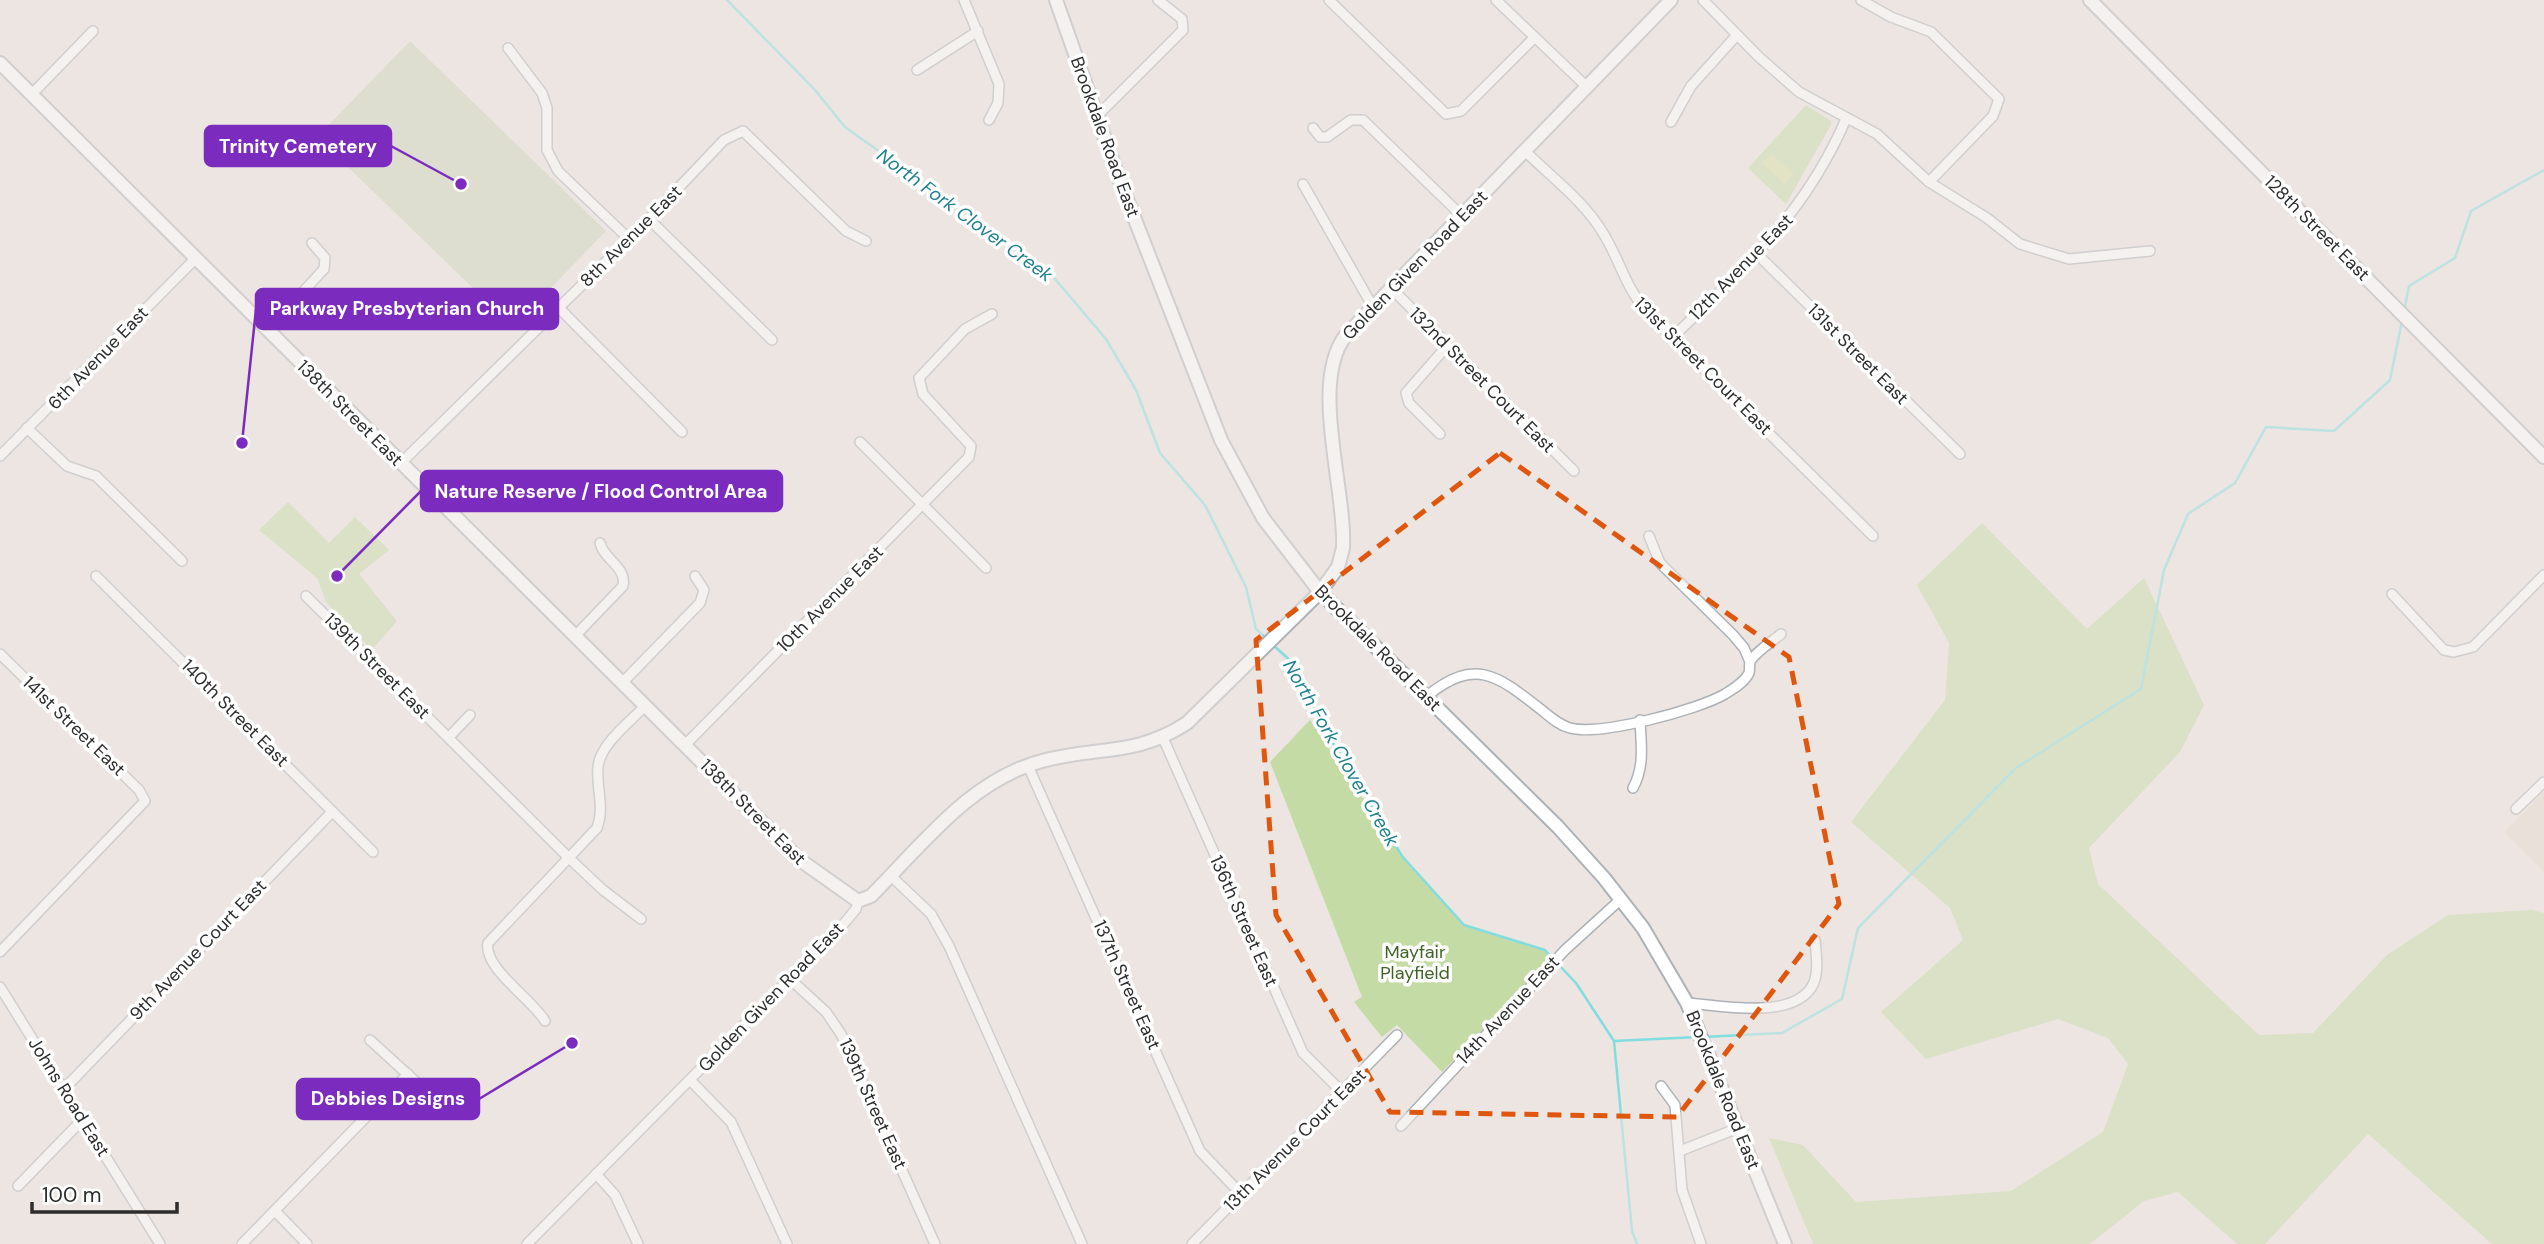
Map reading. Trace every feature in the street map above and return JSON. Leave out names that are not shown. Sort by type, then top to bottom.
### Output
[{"type":"street","points":[[964,0],[999,84],[998,103],[989,120]]},
{"type":"street","name":"Brookdale Road East","points":[[1056,0],[1097,116],[1221,440],[1274,536],[1320,592],[1558,827],[1621,899],[1657,951],[1687,1003],[1785,1244]]},
{"type":"street","points":[[1097,116],[1183,30],[1182,19],[1158,0]]},
{"type":"street","points":[[1329,0],[1446,114],[1457,114],[1534,38]]},
{"type":"street","points":[[1496,0],[1587,87]]},
{"type":"street","points":[[1703,0],[1799,92],[1877,134],[1929,181],[1987,218],[2020,244],[2053,257],[2084,258],[2150,251]]},
{"type":"street","points":[[1861,0],[1891,17],[1931,32],[1999,99],[1993,116],[1929,181]]},
{"type":"street","name":"128th Street East","points":[[2090,0],[2544,457]]},
{"type":"street","name":"Golden Given Road East","points":[[527,1244],[841,927],[856,909],[858,901],[871,896],[970,798],[990,783],[1042,761],[1119,751],[1163,737],[1196,716],[1320,592],[1338,567],[1344,540],[1328,375],[1341,341],[1587,87],[1664,2]]},
{"type":"street","points":[[32,95],[93,31]]},
{"type":"street","points":[[916,70],[978,32]]},
{"type":"street","points":[[1671,122],[1691,86],[1737,35]]},
{"type":"street","points":[[508,48],[542,93],[547,108],[547,150],[558,171],[629,239]]},
{"type":"street","name":"138th Street East","points":[[0,63],[800,860],[858,901]]},
{"type":"street","name":"12th Avenue East","points":[[1672,338],[1787,221],[1814,182],[1846,119]]},
{"type":"street","points":[[1313,128],[1320,136],[1327,137],[1351,120],[1363,120],[1462,216]]},
{"type":"street","name":"8th Avenue East","points":[[401,463],[523,340],[559,309],[649,219],[724,140],[743,131],[846,231],[866,241]]},
{"type":"street","name":"131st Street Court East","points":[[1525,151],[1594,219],[1605,235],[1631,293],[1672,338],[1873,536]]},
{"type":"street","points":[[1303,184],[1373,307]]},
{"type":"street","points":[[649,219],[772,340]]},
{"type":"street","points":[[267,331],[325,265],[323,255],[312,243]]},
{"type":"street","name":"131st Street East","points":[[1757,254],[1960,454]]},
{"type":"street","name":"6th Avenue East","points":[[0,456],[195,258]]},
{"type":"street","name":"132nd Street Court East","points":[[1391,289],[1574,471]]},
{"type":"street","points":[[559,309],[682,432]]},
{"type":"street","name":"10th Avenue East","points":[[685,745],[923,506],[973,451],[920,388],[919,377],[974,321],[992,314]]},
{"type":"street","points":[[1440,434],[1409,403],[1406,393],[1447,346]]},
{"type":"street","points":[[27,428],[67,466],[96,476],[182,561]]},
{"type":"street","points":[[860,442],[986,568]]},
{"type":"street","points":[[1649,536],[1660,563],[1733,635],[1744,648],[1750,662]]},
{"type":"street","points":[[575,636],[623,586],[621,572],[604,554],[600,543]]},
{"type":"street","points":[[2392,594],[2444,650],[2454,652],[2473,647],[2544,575]]},
{"type":"street","name":"140th Street East","points":[[96,576],[373,852]]},
{"type":"street","points":[[622,683],[700,603],[704,590],[695,576]]},
{"type":"street","name":"139th Street East","points":[[306,596],[570,859],[603,890],[641,919]]},
{"type":"street","points":[[1427,696],[1455,676],[1482,675],[1507,685],[1554,720],[1571,729],[1590,729],[1689,711],[1708,704],[1746,677],[1750,662],[1781,634]]},
{"type":"street","name":"141st Street East","points":[[0,654],[139,790],[145,801],[0,952]]},
{"type":"street","points":[[545,1021],[488,956],[491,937],[589,838],[600,818],[602,802],[598,767],[602,753],[645,706]]},
{"type":"street","points":[[449,737],[470,715]]},
{"type":"street","points":[[1633,788],[1640,775],[1642,762],[1640,720]]},
{"type":"street","name":"136th Street East","points":[[1163,737],[1303,1053],[1342,1092]]},
{"type":"street","name":"137th Street East","points":[[1028,766],[1200,1151],[1241,1194]]},
{"type":"street","points":[[2516,809],[2544,782]]},
{"type":"street","name":"9th Avenue Court East","points":[[64,1089],[332,811]]},
{"type":"street","points":[[891,876],[931,914],[949,946],[1082,1244]]},
{"type":"street","name":"14th Avenue East","points":[[1401,1126],[1565,950],[1621,899]]},
{"type":"street","points":[[1687,1003],[1756,1008],[1790,1003],[1805,993],[1815,980],[1815,940]]},
{"type":"street","name":"139th Street East","points":[[789,979],[826,1012],[841,1034],[935,1244]]},
{"type":"street","name":"Johns Road East","points":[[0,987],[160,1244]]},
{"type":"street","name":"13th Avenue Court East","points":[[1192,1244],[1397,1035]]},
{"type":"street","points":[[370,1040],[448,1111]]},
{"type":"street","points":[[242,1244],[408,1074]]},
{"type":"street","points":[[690,1080],[731,1122],[787,1244]]},
{"type":"street","points":[[1661,1086],[1675,1105],[1682,1189],[1702,1244]]},
{"type":"street","points":[[18,1186],[83,1119]]},
{"type":"street","points":[[1680,1151],[1738,1128]]},
{"type":"street","points":[[596,1174],[615,1195],[638,1244]]},
{"type":"street","points":[[275,1211],[307,1244]]},
{"type":"highlighted area","points":[[1500,453],[1789,657],[1839,904],[1677,1117],[1390,1112],[1276,915],[1256,640]]},
{"type":"shaded area","points":[[2544,792],[2544,872],[2504,832]]},
{"type":"green space","points":[[410,41],[606,231],[513,327],[317,137]]},
{"type":"green space","points":[[1806,105],[1831,121],[1831,125],[1786,204],[1748,168]]},
{"type":"green space","points":[[1771,153],[1794,174],[1785,184],[1762,163]]},
{"type":"green space","points":[[288,502],[329,543],[355,517],[389,550],[359,574],[397,621],[372,650],[326,602],[317,578],[259,530]]},
{"type":"green space","points":[[1982,523],[2087,629],[2144,578],[2204,705],[2180,752],[2089,848],[2098,884],[2259,1035],[2313,1033],[2387,955],[2448,915],[2532,910],[2544,913],[2544,1244],[2492,1244],[2368,1134],[2265,1244],[2237,1244],[2178,1192],[2144,1201],[2090,1244],[1813,1244],[1769,1138],[1803,1145],[1856,1202],[2011,1191],[2103,1132],[2128,1064],[2108,1038],[2058,1019],[1926,1059],[1881,1012],[1963,940],[1950,908],[1851,822],[1945,700],[1949,643],[1917,585]]},
{"type":"green space","name":"Mayfair Playfield","points":[[1310,720],[1402,856],[1464,925],[1545,950],[1552,958],[1442,1072],[1397,1025],[1382,1037],[1354,1002],[1362,997],[1270,762]]},
{"type":"waterway","name":"North Fork Clover Creek","points":[[727,0],[815,90],[845,127],[1050,273],[1106,339],[1136,390],[1160,453],[1205,505],[1246,587],[1256,629],[1266,638]]},
{"type":"waterway","points":[[2404,311],[2409,286],[2455,258],[2471,211],[2544,170]]},
{"type":"waterway","points":[[1704,1037],[1782,1033],[1842,999],[1858,928],[2016,768],[2141,689],[2164,570],[2188,514],[2235,483],[2266,427],[2334,431],[2390,380],[2402,321]]},
{"type":"waterway","name":"North Fork Clover Creek","points":[[1273,645],[1293,663],[1322,725],[1402,856],[1464,925],[1545,950],[1553,959]]},
{"type":"waterway","name":"North Fork Clover Creek","points":[[1557,963],[1576,983],[1614,1041],[1632,1231],[1637,1244]]},
{"type":"waterway","points":[[1614,1041],[1698,1037]]},
{"type":"place","name":"Trinity Cemetery","points":[[461,184]]},
{"type":"place","name":"Parkway Presbyterian Church","points":[[242,443]]},
{"type":"place","name":"Nature Reserve / Flood Control Area","points":[[337,576]]},
{"type":"place","name":"Debbies Designs","points":[[572,1043]]}]
